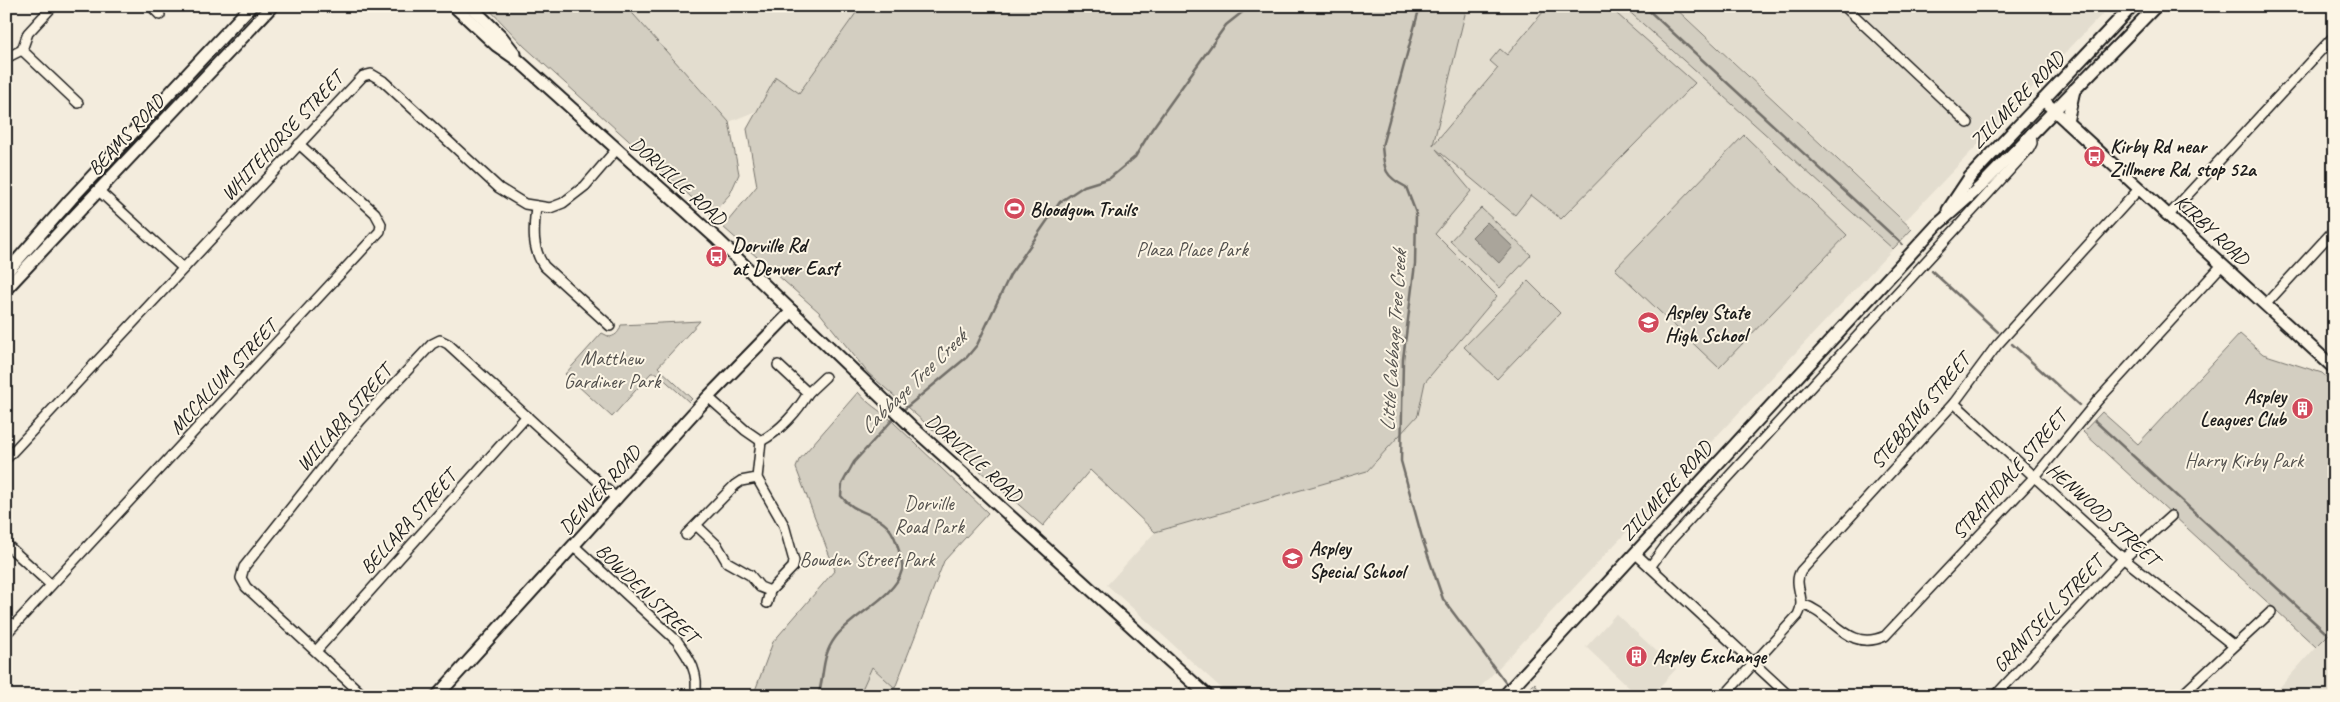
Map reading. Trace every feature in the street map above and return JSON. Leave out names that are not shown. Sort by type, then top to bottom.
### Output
[{"type":"main road","name":"BEAMS ROAD","points":[[6,273],[71,198],[251,6]]},
{"type":"main road","name":"BEAMS ROAD","points":[[6,289],[272,6]]},
{"type":"main road","name":"DORVILLE ROAD","points":[[454,6],[496,45],[519,61],[717,240],[882,400],[1208,696]]},
{"type":"main road","name":"DORVILLE ROAD","points":[[470,6],[501,36],[519,61]]},
{"type":"main road","name":"ZILLMERE ROAD","points":[[1937,225],[1970,177],[2132,6]]},
{"type":"main road","name":"ZILLMERE ROAD","points":[[1504,696],[1937,225],[1980,187],[2156,6]]},
{"type":"main road","points":[[2067,122],[2074,90]]},
{"type":"main road","name":"KIRBY ROAD","points":[[2043,100],[2334,368]]},
{"type":"main road","name":"DENVER ROAD","points":[[437,696],[618,499],[708,397],[792,311]]},
{"type":"street","points":[[6,58],[22,50],[28,33],[53,6]]},
{"type":"street","points":[[150,6],[160,15]]},
{"type":"street","points":[[1844,6],[1968,123]]},
{"type":"street","points":[[2169,215],[2334,36]]},
{"type":"street","points":[[22,50],[78,103]]},
{"type":"street","name":"WHITEHORSE STREET","points":[[6,459],[357,81],[371,74],[383,81],[499,188],[524,204],[550,208],[563,204],[585,186],[616,150]]},
{"type":"street","name":"ZILLMERE ROAD","points":[[1650,567],[1666,544],[2029,150],[2032,143],[2031,133]]},
{"type":"street","name":"MCCALLUM STREET","points":[[6,634],[380,231],[381,224],[375,213],[299,144]]},
{"type":"street","name":"STEBBING STREET","points":[[1802,604],[1797,580],[1801,572],[1954,403],[1997,345],[2139,189]]},
{"type":"street","points":[[99,191],[183,268]]},
{"type":"street","points":[[536,206],[534,242],[536,254],[544,266],[610,326]]},
{"type":"street","points":[[2265,305],[2334,230]]},
{"type":"street","name":"STRATHDALE STREET","points":[[1802,604],[1818,610],[1846,634],[1858,640],[1872,640],[1885,636],[2034,476],[2098,400],[2222,265]]},
{"type":"street","points":[[1856,311],[1870,323]]},
{"type":"street","name":"WILLARA STREET","points":[[364,696],[246,587],[241,578],[244,567],[360,421],[432,344],[440,340],[448,344],[618,499]]},
{"type":"street","points":[[778,365],[808,393]]},
{"type":"street","points":[[761,441],[771,435],[802,404],[808,393],[825,377]]},
{"type":"street","points":[[708,397],[745,430],[761,441]]},
{"type":"street","name":"HENWOOD STREET","points":[[1954,403],[2124,559],[2234,646]]},
{"type":"street","name":"BELLARA STREET","points":[[316,651],[527,416]]},
{"type":"street","points":[[761,441],[757,478],[784,524],[794,561],[793,567],[770,591],[767,603]]},
{"type":"street","points":[[686,535],[697,526],[735,485],[741,481],[757,478]]},
{"type":"street","name":"GRANTSELL STREET","points":[[1995,696],[2124,559],[2171,516]]},
{"type":"street","points":[[697,526],[717,545],[727,562],[750,575],[760,587],[770,591]]},
{"type":"street","points":[[6,544],[51,586]]},
{"type":"street","name":"BOWDEN STREET","points":[[574,546],[677,641],[695,670],[697,686],[695,696]]},
{"type":"street","points":[[1636,554],[1789,696]]},
{"type":"street","points":[[1724,696],[1798,615],[1802,604]]},
{"type":"street","points":[[2181,696],[2271,612]]},
{"type":"shaded area","points":[[626,6],[861,6],[799,94],[729,122]]},
{"type":"shaded area","name":"Aspley State High School","points":[[1467,6],[1623,6],[1893,249],[1472,696],[1230,696],[1107,585],[1155,532],[1367,471],[1418,415],[1425,382],[1497,296],[1434,234],[1471,191],[1432,146]]},
{"type":"shaded area","points":[[1674,6],[2110,6],[1905,221]]},
{"type":"shaded area","points":[[1487,222],[1513,247],[1499,263],[1472,237]]},
{"type":"shaded area","points":[[1616,614],[1676,669],[1651,696],[1638,696],[1586,647]]},
{"type":"shaded area","points":[[2334,629],[2334,696],[2272,696],[2316,647]]},
{"type":"shaded area","points":[[872,667],[903,696],[859,696]]},
{"type":"green space","points":[[486,6],[626,6],[729,122],[739,174],[730,194],[711,215],[524,46]]},
{"type":"green space","name":"Plaza Place Park","points":[[861,6],[1467,6],[1433,145],[1498,68],[1490,61],[1500,49],[1507,55],[1548,6],[1608,6],[1695,83],[1561,219],[1531,195],[1515,215],[1436,149],[1471,191],[1435,234],[1497,296],[1425,382],[1418,415],[1367,471],[1155,532],[1090,470],[1043,526],[868,373],[819,312],[723,227],[757,186],[747,129],[776,77],[799,93]]},
{"type":"green space","points":[[1623,6],[1673,6],[1912,229],[1893,249]]},
{"type":"green space","points":[[1744,135],[1847,235],[1719,368],[1615,269]]},
{"type":"green space","points":[[1481,208],[1531,255],[1500,288],[1450,241]]},
{"type":"green space","points":[[1528,281],[1560,313],[1497,379],[1464,347]]},
{"type":"green space","name":"Matthew Gardiner Park","points":[[700,321],[658,367],[692,399],[689,402],[657,373],[651,373],[612,417],[565,374],[602,333],[610,337],[617,333],[621,325]]},
{"type":"green space","name":"Harry Kirby Park","points":[[2240,334],[2263,354],[2322,373],[2334,384],[2334,629],[2316,647],[2083,432],[2102,412],[2138,444]]},
{"type":"green space","points":[[858,392],[891,420],[988,513],[944,561],[895,688],[872,667],[859,696],[753,696],[773,642],[835,570],[796,468],[799,460]]},
{"type":"green space","points":[[1535,683],[1541,696],[1523,696]]},
{"type":"waterway","name":"Cabbage Tree Creek","points":[[902,411],[967,357],[977,345],[1010,275],[1060,202],[1084,186],[1110,178],[1135,157],[1152,129],[1226,25],[1250,6]]},
{"type":"waterway","name":"Little Cabbage Tree Creek","points":[[1420,6],[1382,146],[1386,171],[1393,179],[1406,187],[1416,213],[1415,264],[1403,359],[1401,461],[1423,541],[1443,599],[1508,686]]},
{"type":"waterway","points":[[1644,6],[1902,244]]},
{"type":"waterway","points":[[1932,271],[1998,332]]},
{"type":"waterway","points":[[2012,344],[2079,405]]},
{"type":"waterway","name":"Cabbage Tree Creek","points":[[818,696],[827,652],[835,638],[851,622],[891,589],[898,580],[902,570],[902,561],[897,545],[888,527],[876,518],[858,510],[841,496],[842,484],[854,462],[896,416]]},
{"type":"waterway","points":[[2095,421],[2325,632]]},
{"type":"place","name":"Kirby Rd near Zillmere Rd, stop 52a","points":[[2094,157]]},
{"type":"place","name":"Bloodgum Trails","points":[[1014,209]]},
{"type":"place","name":"Dorville Rd at Denver East","points":[[716,256]]},
{"type":"place","name":"Aspley State High School","points":[[1649,323]]},
{"type":"place","name":"Aspley Leagues Club","points":[[2302,408]]},
{"type":"place","name":"Aspley Special School","points":[[1293,559]]},
{"type":"place","name":"Aspley Exchange","points":[[1637,656]]},
{"type":"park label","name":"Dorville Road Park","points":[[929,514]]},
{"type":"park label","name":"Bowden Street Park","points":[[867,559]]}]
